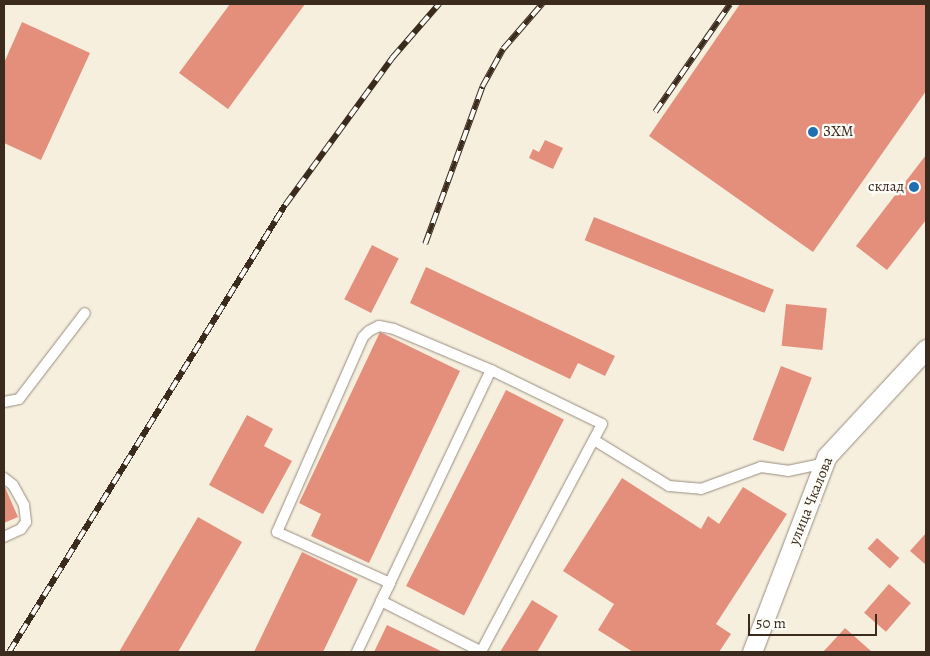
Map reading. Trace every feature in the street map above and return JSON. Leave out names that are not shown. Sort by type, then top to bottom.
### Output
[{"type":"street","name":"улица Чкалова","points":[[752,652],[825,463],[926,349]]},
{"type":"lane","points":[[4,402],[19,399],[85,313]]},
{"type":"lane","points":[[381,601],[482,652],[602,424],[491,370],[394,328],[379,326],[363,336],[278,532],[390,583]]},
{"type":"lane","points":[[357,652],[491,370]]},
{"type":"lane","points":[[594,440],[669,486],[701,489],[761,466],[788,471],[825,463]]},
{"type":"lane","points":[[4,478],[13,485],[24,505],[26,522],[21,530],[4,537]]},
{"type":"building","points":[[230,4],[305,4],[228,109],[179,73]]},
{"type":"building","name":"ЗХМ","points":[[740,4],[926,4],[926,91],[813,252],[649,136]]},
{"type":"building","points":[[22,22],[90,53],[41,160],[4,143],[4,63]]},
{"type":"building","points":[[545,140],[563,148],[553,169],[529,158],[533,149],[539,152]]},
{"type":"building","name":"склад","points":[[926,155],[926,220],[887,270],[856,246]]},
{"type":"building","points":[[594,217],[774,290],[765,313],[585,240]]},
{"type":"building","points":[[372,245],[399,259],[371,313],[344,299]]},
{"type":"building","points":[[426,267],[615,356],[605,376],[578,363],[570,379],[410,303]]},
{"type":"building","points":[[786,304],[827,308],[822,350],[782,346]]},
{"type":"building","points":[[380,332],[460,371],[369,563],[311,536],[321,514],[299,503]]},
{"type":"building","points":[[781,366],[812,378],[783,452],[753,440]]},
{"type":"building","points":[[506,390],[564,420],[464,616],[406,586]]},
{"type":"building","points":[[247,415],[273,429],[264,446],[292,461],[263,514],[209,485]]},
{"type":"building","points":[[622,478],[701,529],[708,516],[719,524],[743,487],[787,514],[716,624],[731,634],[719,652],[633,652],[598,630],[614,604],[563,571]]},
{"type":"building","points":[[4,485],[18,517],[4,523]]},
{"type":"building","points":[[198,517],[242,542],[178,652],[119,652]]},
{"type":"building","points":[[926,533],[926,565],[910,551]]},
{"type":"building","points":[[877,538],[899,558],[890,568],[868,548]]},
{"type":"building","points":[[302,552],[358,579],[323,652],[254,652]]},
{"type":"building","points":[[889,584],[911,603],[886,632],[864,613]]},
{"type":"building","points":[[532,600],[558,616],[537,652],[500,652]]},
{"type":"building","points":[[387,625],[443,652],[374,652]]},
{"type":"building","points":[[845,628],[872,652],[823,652]]},
{"type":"railway","points":[[9,652],[285,205],[392,58],[439,4]]},
{"type":"railway","points":[[425,244],[482,87],[503,49],[542,4]]},
{"type":"railway","points":[[655,112],[730,4]]},
{"type":"place","name":"ЗХМ","points":[[813,132]]},
{"type":"place","name":"склад","points":[[914,187]]}]
